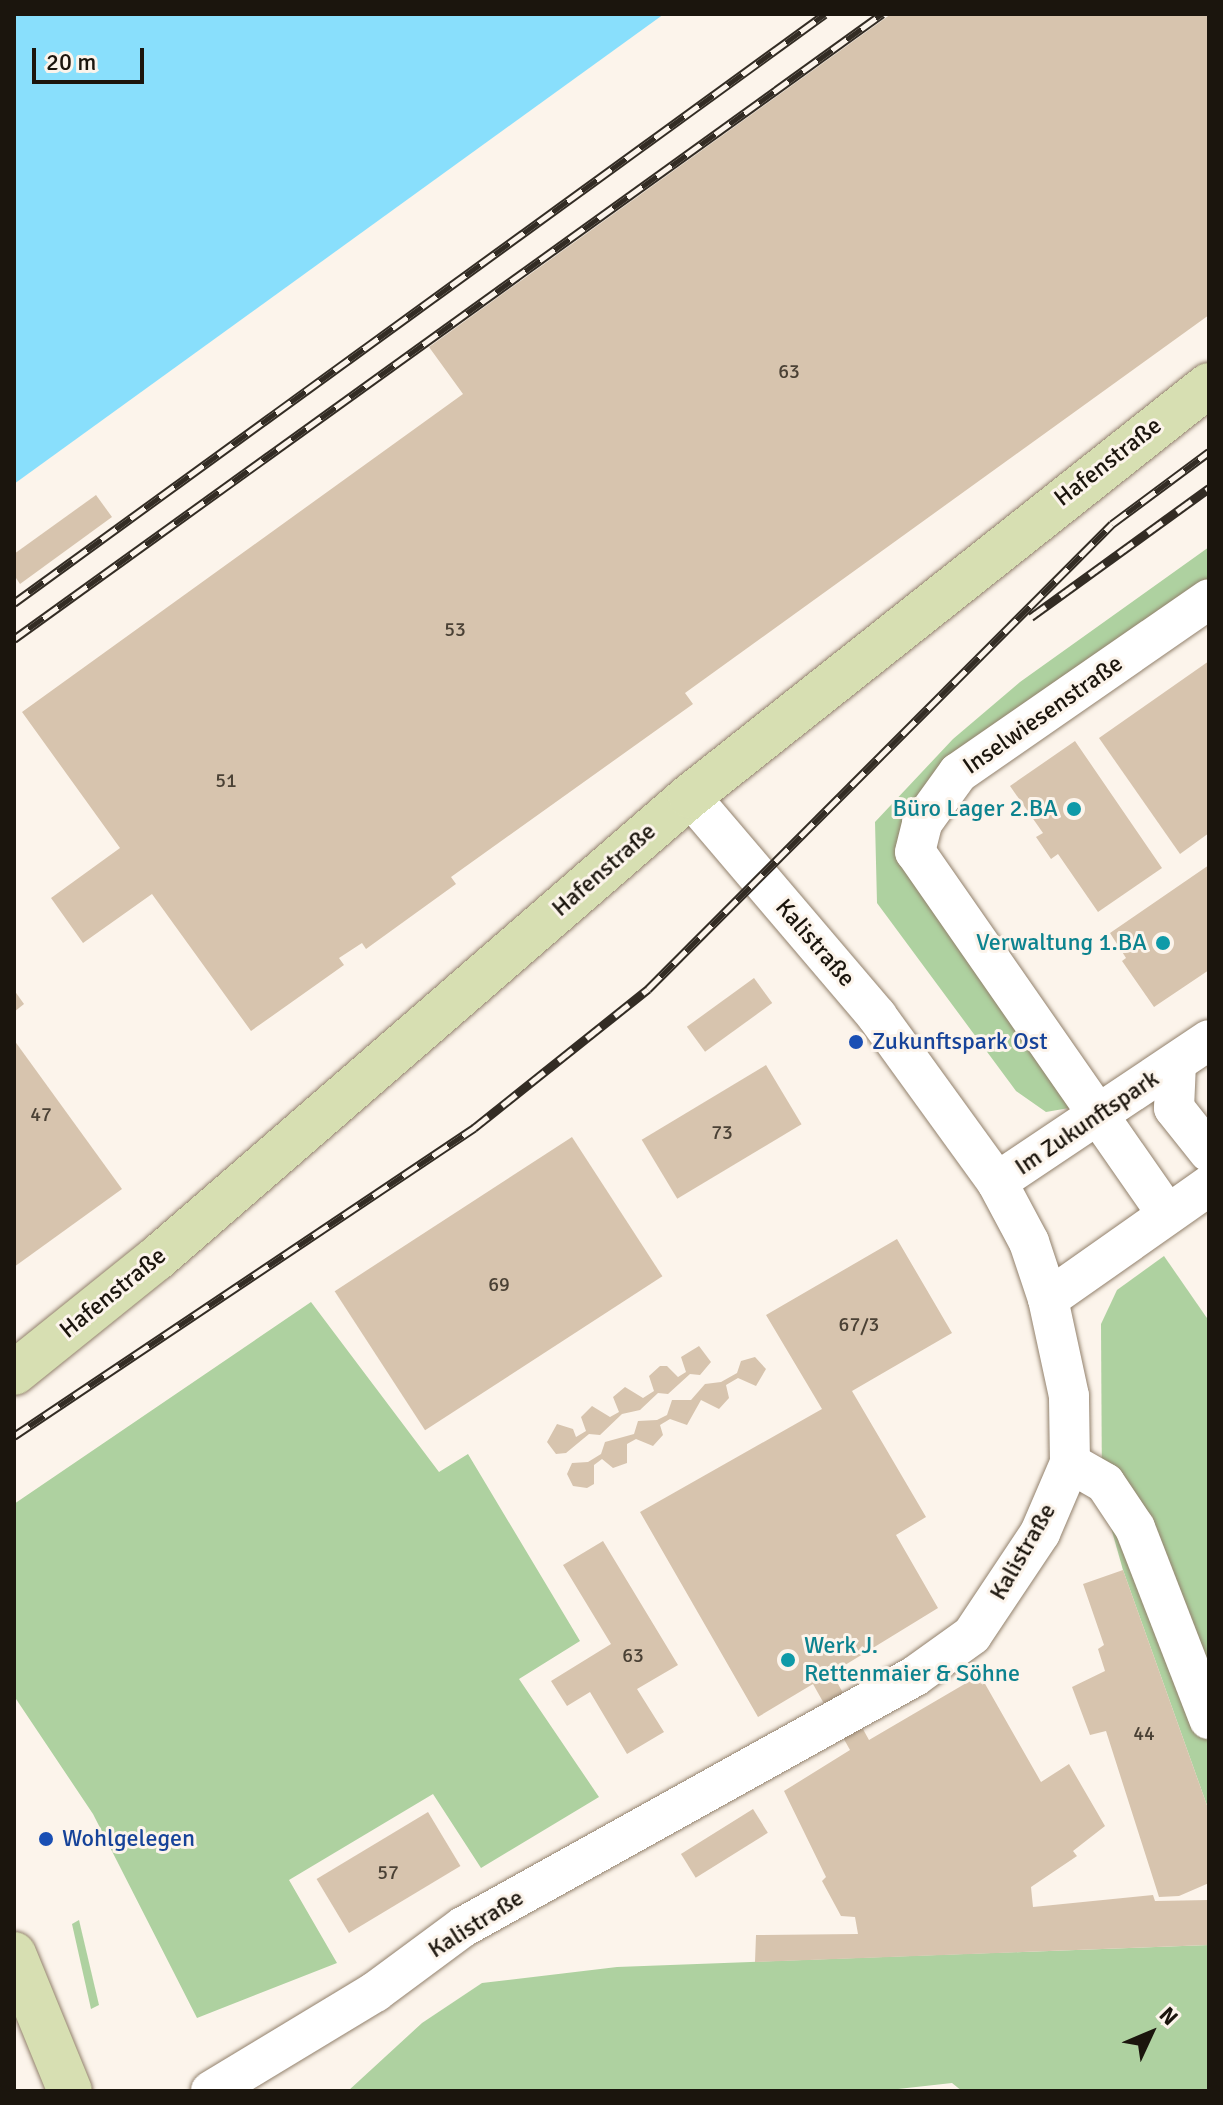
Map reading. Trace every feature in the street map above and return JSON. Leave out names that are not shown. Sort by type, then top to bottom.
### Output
[{"type":"main road","name":"Hafenstraße","points":[[14,1373],[156,1259],[690,796],[1209,385]]},
{"type":"main road","points":[[14,1954],[70,2091]]},
{"type":"street","name":"Inselwiesenstraße","points":[[1167,1214],[915,852],[922,823],[958,773],[1209,599]]},
{"type":"street","name":"Kalistraße","points":[[211,2091],[363,2000],[463,1927],[915,1676],[972,1635],[1040,1533],[1070,1463],[1069,1396],[1048,1299],[1029,1242],[997,1182],[877,1016],[690,796]]},
{"type":"street","name":"Im Zukunftspark","points":[[997,1182],[1209,1040]]},
{"type":"street","name":"Im Zukunftspark","points":[[1176,1063],[1174,1108],[1209,1152]]},
{"type":"street","points":[[1048,1299],[1209,1186]]},
{"type":"street","points":[[1070,1463],[1105,1483],[1135,1528],[1209,1719]]},
{"type":"green space","points":[[1209,547],[1209,585],[905,825],[1069,1108],[1046,1112],[1016,1091],[877,903],[875,822],[953,739],[1020,682]]},
{"type":"green space","points":[[1164,1256],[1209,1321],[1209,1811],[1123,1570],[1102,1496],[1101,1324],[1117,1290]]},
{"type":"green space","points":[[311,1302],[439,1472],[468,1454],[580,1641],[519,1679],[599,1797],[481,1868],[433,1794],[289,1880],[337,1963],[197,2018],[93,1814],[14,1696],[14,1504]]},
{"type":"green space","points":[[79,1920],[99,2005],[91,2009],[72,1924]]},
{"type":"green space","points":[[1209,1945],[1209,2091],[962,2091],[952,2083],[880,2091],[348,2091],[422,2023],[482,1983],[617,1967]]},
{"type":"water","points":[[14,14],[664,14],[14,484]]},
{"type":"building","points":[[891,14],[1209,14],[1209,315],[685,693],[693,704],[451,877],[456,884],[366,949],[362,943],[339,958],[344,965],[251,1031],[152,894],[83,943],[51,898],[120,848],[22,712],[463,394],[429,347]]},
{"type":"building","points":[[96,495],[112,517],[20,584],[14,575],[14,554]]},
{"type":"building","points":[[1209,661],[1209,833],[1180,854],[1099,738]]},
{"type":"building","name":"Büro Lager 2.BA","points":[[1075,741],[1162,868],[1098,912],[1058,854],[1051,859],[1036,837],[1043,833],[1010,786]]},
{"type":"building","name":"Verwaltung 1.BA","points":[[1209,865],[1209,970],[1154,1007],[1122,961],[1126,958],[1110,933]]},
{"type":"building","points":[[754,978],[772,1003],[705,1052],[687,1027]]},
{"type":"building","points":[[14,990],[24,1004],[14,1012]]},
{"type":"building","points":[[14,1040],[122,1189],[14,1267]]},
{"type":"building","points":[[766,1065],[802,1124],[677,1199],[642,1140]]},
{"type":"building","points":[[572,1137],[662,1276],[425,1430],[335,1291]]},
{"type":"building","name":"Werk J. Rettenmaier & Söhne","points":[[897,1239],[952,1333],[852,1391],[926,1517],[896,1535],[938,1608],[832,1673],[869,1740],[980,1675],[1041,1782],[1069,1764],[1105,1826],[1073,1851],[1077,1856],[1031,1887],[1033,1907],[1153,1895],[1155,1901],[1209,1900],[1209,1945],[755,1962],[756,1935],[858,1934],[855,1917],[841,1916],[822,1881],[826,1877],[784,1791],[850,1750],[813,1684],[758,1717],[640,1512],[822,1409],[766,1315]]},
{"type":"building","points":[[699,1346],[711,1362],[700,1375],[690,1374],[668,1394],[658,1393],[640,1410],[622,1414],[600,1435],[589,1434],[566,1453],[556,1454],[547,1442],[557,1424],[573,1429],[576,1437],[586,1431],[581,1417],[592,1406],[610,1417],[619,1412],[613,1397],[625,1387],[643,1398],[654,1391],[649,1376],[660,1366],[667,1366],[678,1377],[686,1372],[681,1357]]},
{"type":"building","points":[[755,1357],[766,1369],[756,1386],[738,1378],[726,1385],[729,1398],[719,1409],[701,1400],[687,1425],[670,1419],[660,1425],[663,1435],[653,1446],[636,1439],[627,1444],[627,1463],[613,1468],[602,1459],[594,1465],[594,1484],[587,1488],[573,1486],[567,1474],[572,1463],[588,1462],[601,1454],[605,1442],[634,1434],[638,1421],[657,1420],[667,1415],[672,1400],[691,1400],[705,1384],[721,1382],[737,1373],[741,1361]]},
{"type":"building","points":[[603,1541],[678,1665],[637,1689],[664,1732],[627,1754],[590,1692],[567,1706],[551,1681],[611,1644],[563,1565]]},
{"type":"building","points":[[1123,1570],[1209,1811],[1209,1883],[1179,1896],[1159,1897],[1106,1731],[1090,1735],[1072,1687],[1105,1671],[1098,1649],[1104,1645],[1083,1584]]},
{"type":"building","points":[[753,1809],[768,1833],[696,1878],[681,1854]]},
{"type":"building","points":[[428,1812],[460,1866],[349,1933],[317,1879]]},
{"type":"railway","points":[[14,603],[825,14]]},
{"type":"railway","points":[[14,639],[882,14]]},
{"type":"railway","points":[[14,1436],[474,1128],[648,989],[1112,524],[1209,452]]},
{"type":"railway","points":[[1031,617],[1209,488]]},
{"type":"place","name":"Büro Lager 2.BA","points":[[1074,809]]},
{"type":"place","name":"Verwaltung 1.BA","points":[[1163,943]]},
{"type":"place","name":"Zukunftspark Ost","points":[[856,1042]]},
{"type":"place","name":"Werk J. Rettenmaier & Söhne","points":[[788,1660]]},
{"type":"place","name":"Wohlgelegen","points":[[46,1839]]}]
